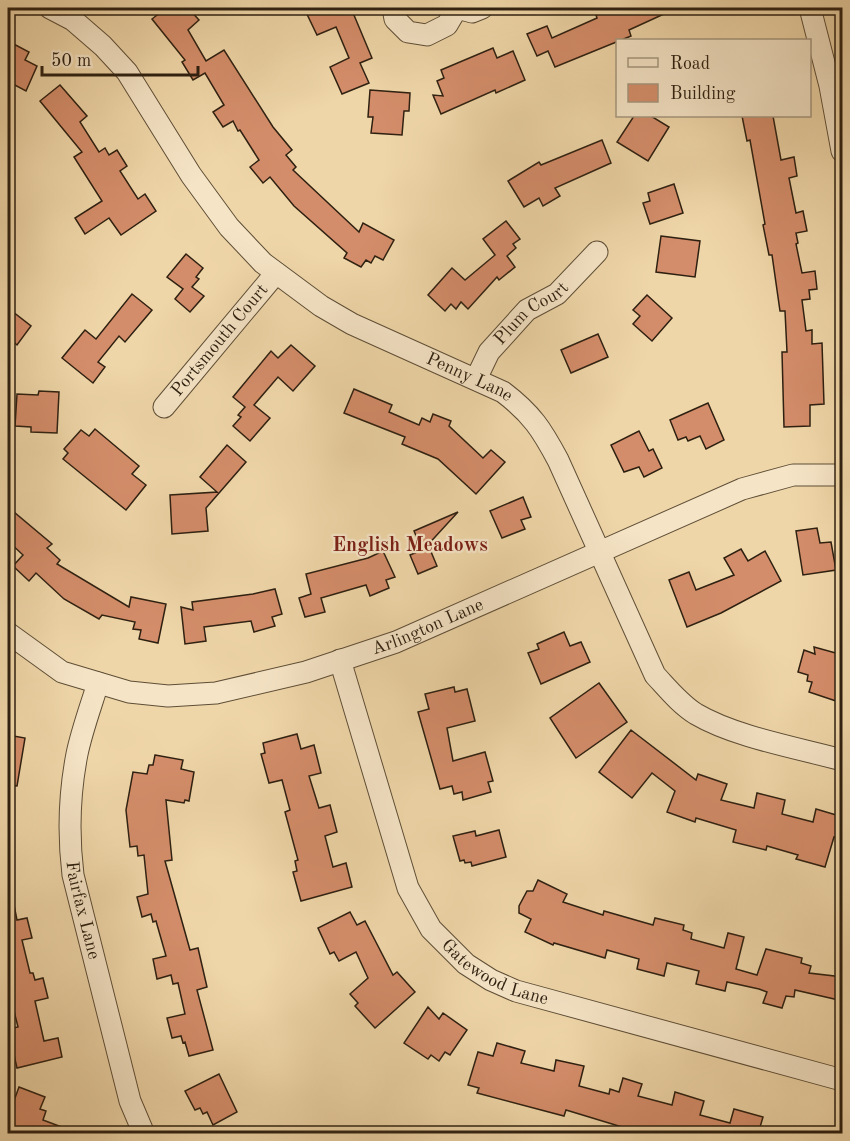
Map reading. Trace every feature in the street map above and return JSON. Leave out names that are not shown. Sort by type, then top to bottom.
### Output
[{"type":"street","name":"Penny Lane","points":[[50,8],[73,20],[103,46],[127,72],[191,175],[229,227],[263,263],[321,306],[352,324],[504,392],[525,408],[542,430],[558,460],[655,675],[675,696],[695,713],[726,729],[843,760]]},
{"type":"street","points":[[393,8],[395,19],[408,32],[427,35],[447,25],[457,8],[471,12],[482,8]]},
{"type":"street","points":[[810,8],[836,85],[843,152]]},
{"type":"street","name":"Plum Court","points":[[476,379],[489,352],[526,310],[557,294],[597,252]]},
{"type":"street","name":"Portsmouth Court","points":[[164,407],[276,273]]},
{"type":"street","name":"Arlington Lane","points":[[8,633],[62,672],[129,692],[168,696],[216,693],[306,672],[396,642],[742,489],[793,475],[843,475]]},
{"type":"street","name":"Gatewood Lane","points":[[340,660],[408,888],[431,929],[466,964],[490,980],[516,991],[843,1080]]},
{"type":"street","name":"Fairfax Lane","points":[[98,683],[77,752],[70,799],[69,840],[73,875],[130,1101],[144,1134]]},
{"type":"building","points":[[166,8],[188,8],[199,20],[188,30],[206,61],[224,50],[273,127],[292,150],[286,155],[296,167],[293,170],[359,232],[363,223],[394,240],[383,260],[375,256],[371,263],[366,260],[361,267],[344,258],[347,253],[294,206],[270,177],[263,183],[250,167],[259,160],[240,130],[238,131],[233,121],[223,127],[213,112],[224,105],[205,73],[193,80],[182,62],[185,60],[152,19]]},
{"type":"building","points":[[304,8],[351,8],[372,58],[360,63],[369,83],[342,94],[330,67],[349,58],[336,27],[317,35]]},
{"type":"building","points":[[603,8],[677,8],[629,30],[631,36],[616,39],[616,42],[555,67],[548,51],[537,56],[527,34],[547,26],[552,38],[597,18],[596,15],[605,11]]},
{"type":"building","points":[[8,41],[29,52],[25,60],[37,66],[26,91],[13,84],[8,95]]},
{"type":"building","points":[[493,48],[497,58],[513,51],[525,80],[496,93],[495,90],[441,114],[433,95],[443,96],[437,81],[444,78],[441,70]]},
{"type":"building","points":[[60,85],[87,116],[80,122],[99,152],[105,148],[109,155],[117,150],[127,166],[120,171],[138,199],[145,194],[156,211],[121,235],[109,218],[85,234],[75,218],[102,201],[74,157],[82,152],[40,101]]},
{"type":"building","points":[[370,90],[410,93],[409,111],[404,111],[402,135],[371,133],[373,117],[368,117]]},
{"type":"building","points":[[633,117],[653,117],[669,127],[648,161],[617,142]]},
{"type":"building","points":[[742,117],[773,117],[781,160],[794,157],[797,176],[789,178],[796,213],[803,211],[807,231],[796,233],[798,243],[796,244],[802,273],[815,271],[817,289],[809,290],[810,299],[802,300],[806,331],[812,330],[812,344],[822,343],[824,404],[810,405],[810,426],[784,427],[782,352],[787,352],[785,311],[780,311],[772,255],[769,255],[763,225],[765,224],[750,140],[747,141]]},
{"type":"building","points":[[602,140],[611,163],[555,188],[560,196],[543,206],[539,198],[524,207],[508,181],[539,162],[541,165]]},
{"type":"building","points":[[674,184],[683,213],[650,224],[643,203],[650,201],[648,193]]},
{"type":"building","points":[[506,221],[520,239],[513,244],[516,248],[507,256],[515,267],[499,280],[497,277],[468,309],[461,302],[456,309],[451,304],[445,311],[428,295],[452,268],[465,280],[495,255],[483,239]]},
{"type":"building","points":[[661,236],[700,241],[695,277],[656,272]]},
{"type":"building","points":[[186,254],[203,268],[196,277],[199,279],[192,287],[204,296],[190,312],[175,299],[183,289],[167,277]]},
{"type":"building","points":[[132,294],[152,310],[125,342],[119,336],[98,362],[105,367],[93,383],[62,358],[85,330],[96,339]]},
{"type":"building","points":[[647,295],[672,318],[652,341],[633,324],[640,316],[633,310]]},
{"type":"building","points":[[8,308],[31,326],[17,345],[8,337]]},
{"type":"building","points":[[598,334],[608,357],[571,373],[561,350]]},
{"type":"building","points":[[291,345],[315,366],[293,391],[278,377],[254,405],[270,418],[250,441],[233,426],[241,417],[238,415],[245,407],[233,397],[271,351],[278,358]]},
{"type":"building","points":[[354,389],[392,405],[389,412],[419,425],[422,418],[430,422],[433,414],[451,421],[449,426],[483,458],[491,450],[505,462],[476,494],[438,459],[402,444],[405,437],[344,413]]},
{"type":"building","points":[[39,391],[59,392],[57,433],[31,432],[31,427],[15,426],[17,394],[38,395]]},
{"type":"building","points":[[708,403],[724,440],[706,449],[700,436],[688,441],[686,437],[678,440],[670,420]]},
{"type":"building","points":[[95,429],[139,466],[132,474],[146,485],[126,510],[63,459],[68,453],[64,449],[81,430],[89,436]]},
{"type":"building","points":[[639,431],[649,451],[653,449],[662,468],[644,477],[639,467],[624,472],[611,445]]},
{"type":"building","points":[[227,445],[246,462],[206,508],[208,531],[172,534],[170,495],[217,492],[200,477]]},
{"type":"building","points":[[523,497],[531,517],[521,520],[525,529],[502,538],[490,511]]},
{"type":"building","points":[[8,507],[52,544],[47,548],[60,560],[57,564],[129,607],[131,597],[166,604],[158,643],[139,639],[141,630],[133,629],[135,622],[102,615],[99,619],[64,599],[36,573],[29,581],[13,566],[23,555],[8,541]]},
{"type":"building","points":[[458,512],[424,549],[429,547],[437,566],[418,574],[410,555],[422,550],[414,531]]},
{"type":"building","points":[[817,528],[820,543],[831,542],[836,570],[803,575],[796,531]]},
{"type":"building","points":[[741,549],[748,561],[765,551],[781,581],[721,613],[687,627],[669,580],[689,572],[696,590],[734,575],[724,558]]},
{"type":"building","points":[[383,551],[395,577],[386,580],[389,588],[370,596],[366,585],[321,598],[325,612],[305,617],[299,598],[311,594],[306,574],[368,558]]},
{"type":"building","points":[[275,589],[282,614],[272,617],[275,626],[254,632],[251,621],[204,627],[206,641],[185,644],[181,607],[193,610],[192,602]]},
{"type":"building","points":[[564,632],[570,646],[581,642],[590,662],[541,684],[528,653],[539,649],[537,644]]},
{"type":"building","points":[[814,647],[843,655],[837,677],[843,679],[836,701],[809,692],[812,682],[807,681],[808,675],[798,672],[804,650],[815,654]]},
{"type":"building","points":[[599,683],[627,722],[576,758],[550,718]]},
{"type":"building","points":[[454,687],[455,692],[467,689],[475,721],[447,728],[453,761],[485,752],[493,781],[488,782],[491,792],[463,800],[462,792],[454,794],[452,786],[440,789],[418,712],[429,709],[425,694]]},
{"type":"building","points":[[631,730],[696,780],[698,774],[727,784],[721,800],[754,808],[757,793],[785,800],[782,814],[813,822],[816,809],[843,817],[838,838],[834,837],[825,867],[796,859],[798,855],[767,846],[766,850],[733,842],[736,830],[696,818],[695,822],[667,812],[675,791],[652,773],[632,798],[599,772]]},
{"type":"building","points":[[297,734],[301,749],[314,745],[321,773],[309,776],[319,808],[330,805],[337,832],[325,836],[333,867],[346,863],[352,887],[301,901],[293,872],[297,871],[295,861],[298,860],[285,812],[290,810],[282,780],[269,783],[261,754],[265,753],[263,743]]},
{"type":"building","points":[[8,735],[25,738],[17,786],[8,785]]},
{"type":"building","points":[[155,755],[183,760],[181,769],[194,772],[189,801],[185,800],[184,803],[166,800],[172,860],[165,861],[190,950],[198,948],[207,987],[197,990],[213,1050],[189,1056],[181,1036],[172,1038],[167,1018],[185,1014],[178,983],[173,984],[171,975],[157,979],[153,959],[166,956],[156,921],[153,922],[151,914],[142,917],[137,897],[148,894],[144,855],[138,856],[137,846],[130,847],[126,810],[133,772],[147,774],[149,765],[153,765]]},
{"type":"building","points":[[499,830],[506,857],[472,866],[471,862],[460,861],[453,836],[475,831],[476,836]]},
{"type":"building","points":[[538,880],[567,894],[563,902],[603,915],[604,911],[653,925],[655,918],[684,925],[683,930],[692,933],[691,939],[724,948],[728,933],[744,937],[736,969],[757,975],[766,949],[802,958],[801,963],[811,966],[809,973],[843,977],[843,1001],[795,990],[794,997],[786,996],[782,1008],[763,1003],[767,992],[759,989],[727,982],[725,991],[696,984],[699,971],[667,963],[664,976],[637,969],[639,959],[607,950],[605,958],[554,943],[553,945],[525,932],[531,919],[519,913],[519,906],[527,891],[533,891]]},
{"type":"building","points":[[14,905],[17,920],[27,918],[32,938],[22,940],[30,973],[33,973],[35,980],[43,978],[48,998],[35,1001],[44,1041],[58,1038],[62,1057],[17,1068],[8,1029],[18,1027],[8,987],[8,906]]},
{"type":"building","points":[[350,912],[357,925],[365,921],[393,975],[397,972],[415,992],[375,1028],[355,1006],[358,1003],[350,994],[368,978],[356,952],[339,961],[334,952],[330,954],[318,928]]},
{"type":"building","points":[[428,1007],[439,1019],[443,1013],[467,1030],[450,1055],[445,1052],[439,1061],[431,1055],[428,1059],[404,1043]]},
{"type":"building","points":[[497,1043],[525,1051],[521,1063],[554,1071],[556,1060],[584,1066],[579,1086],[609,1094],[610,1089],[619,1092],[623,1078],[642,1084],[638,1096],[672,1105],[675,1092],[704,1101],[700,1115],[730,1123],[734,1109],[763,1117],[758,1134],[645,1134],[566,1110],[564,1116],[477,1093],[479,1088],[468,1085],[478,1052],[493,1056]]},
{"type":"building","points":[[219,1074],[237,1112],[213,1125],[207,1112],[203,1114],[200,1108],[195,1110],[185,1091]]},
{"type":"building","points":[[19,1087],[45,1097],[40,1109],[46,1111],[43,1120],[75,1132],[75,1134],[18,1134],[8,1129],[8,1117]]},
{"type":"district","name":"English Meadows","points":[[410,546]]}]
